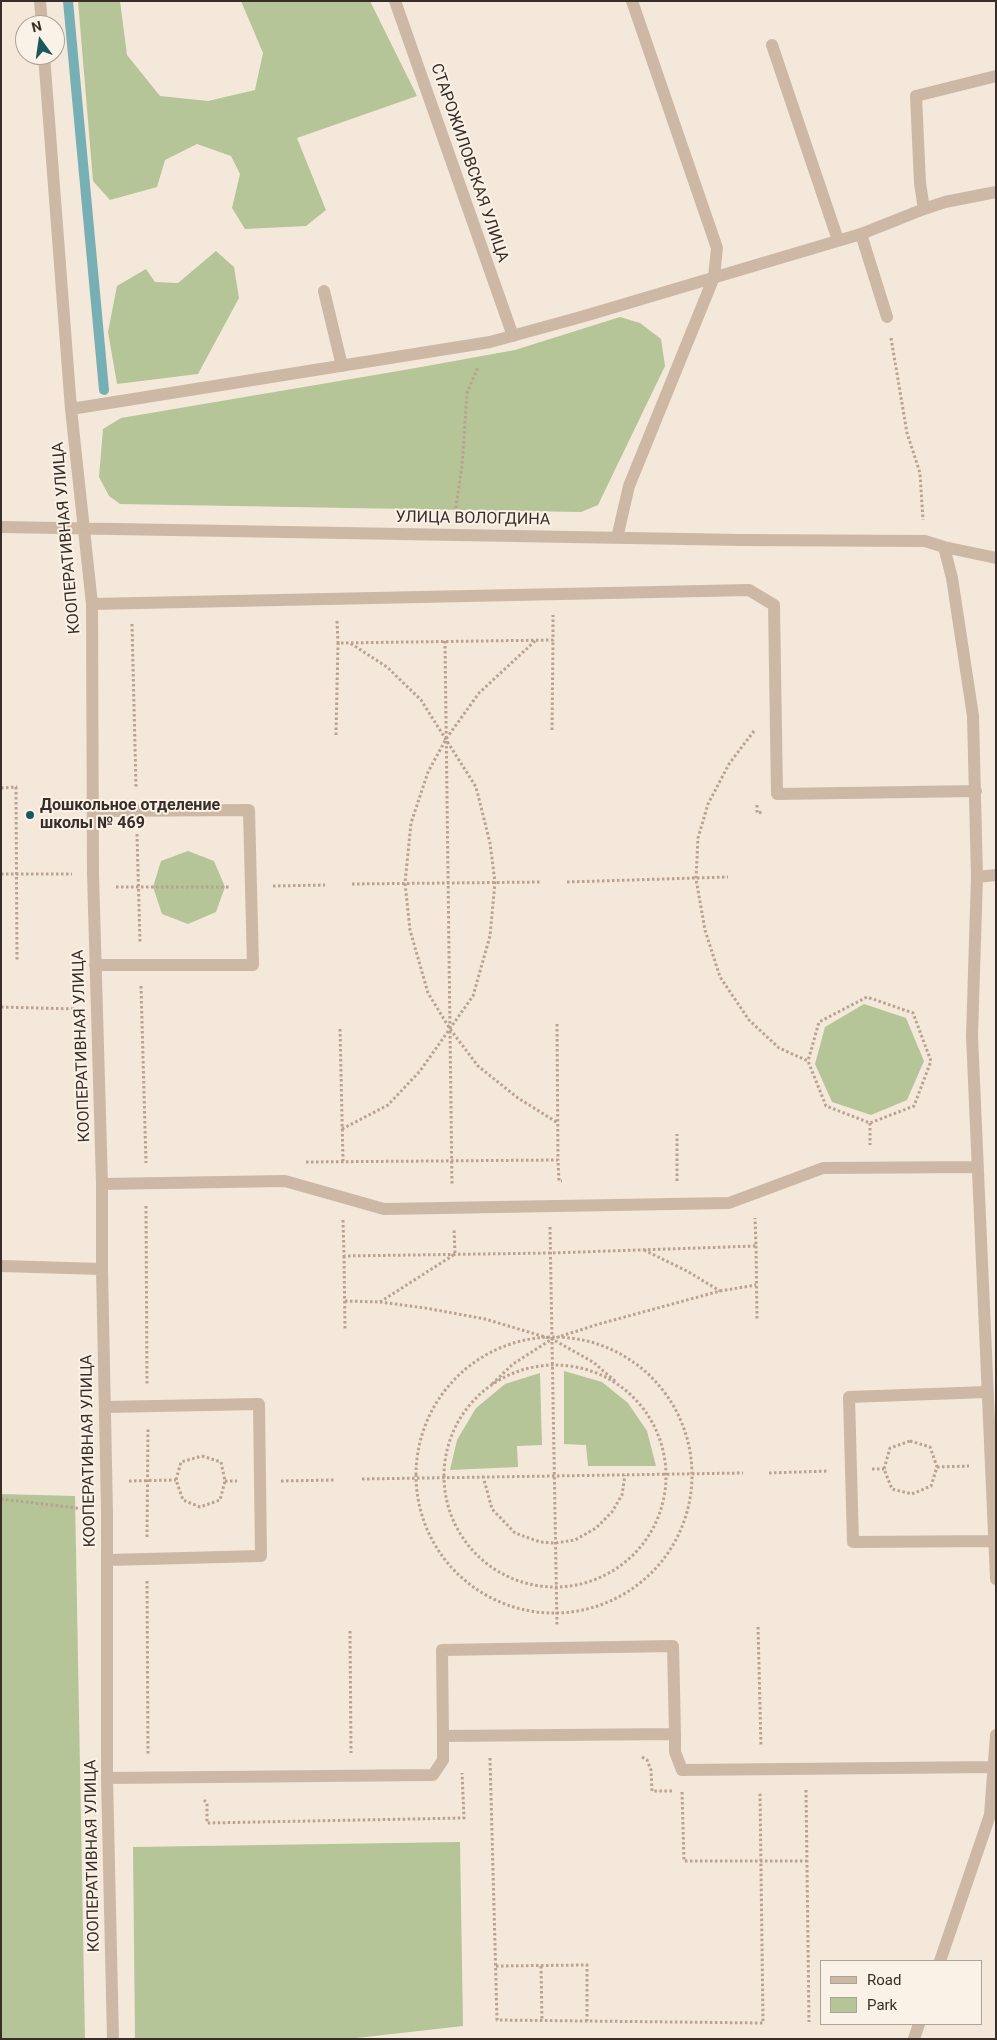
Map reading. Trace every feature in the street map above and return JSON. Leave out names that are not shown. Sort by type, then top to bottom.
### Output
[{"type":"street","points":[[40,1],[41,15]]},
{"type":"street","name":"СТАРОЖИЛОВСКАЯ УЛИЦА","points":[[395,1],[513,336]]},
{"type":"street","points":[[617,538],[629,486],[714,277],[717,248],[632,1]]},
{"type":"street","points":[[772,45],[838,240]]},
{"type":"street","name":"КООПЕРАТИВНАЯ УЛИЦА","points":[[45,65],[72,410],[86,530],[92,604],[93,888],[102,1184],[107,1512],[107,1778],[113,2039]]},
{"type":"street","points":[[924,209],[920,183],[916,96],[996,76]]},
{"type":"street","points":[[72,410],[490,342],[581,318],[861,234],[945,202],[996,192]]},
{"type":"street","points":[[861,234],[888,317]]},
{"type":"street","points":[[324,291],[342,366]]},
{"type":"street","name":"УЛИЦА ВОЛОГДИНА","points":[[1,528],[925,541],[996,558]]},
{"type":"street","points":[[944,547],[952,578],[973,716],[977,877],[972,1036],[996,1579]]},
{"type":"street","points":[[92,604],[749,590],[774,605],[777,794],[976,791]]},
{"type":"street","points":[[93,811],[249,810],[251,886],[252,965],[95,965]]},
{"type":"street","points":[[977,877],[996,875]]},
{"type":"street","points":[[102,1184],[284,1181],[384,1209],[729,1203],[823,1168],[977,1167]]},
{"type":"street","points":[[1,1266],[102,1269]]},
{"type":"street","points":[[987,1392],[849,1397],[853,1542],[994,1541]]},
{"type":"street","points":[[105,1407],[258,1404],[261,1556],[107,1560]]},
{"type":"street","points":[[107,1778],[433,1775],[443,1760],[442,1650],[673,1646],[676,1752],[682,1770],[993,1767]]},
{"type":"street","points":[[443,1736],[675,1734]]},
{"type":"street","points":[[940,1960],[990,1815],[996,1736]]},
{"type":"street","points":[[914,2039],[919,2025]]},
{"type":"path","points":[[888,317],[907,433],[920,473],[925,541]]},
{"type":"path","points":[[452,534],[462,466],[467,393],[490,342]]},
{"type":"path","points":[[536,640],[479,693],[446,739],[428,772],[411,823],[405,883],[410,930],[428,993],[450,1029],[478,1066],[518,1098],[558,1123]]},
{"type":"path","points":[[552,730],[553,640]]},
{"type":"path","points":[[380,1302],[455,1254],[451,1161],[445,641]]},
{"type":"path","points":[[336,735],[338,643]]},
{"type":"path","points":[[342,1128],[388,1105],[420,1072],[472,996],[490,936],[496,882],[490,843],[476,788],[420,700],[387,667],[350,643]]},
{"type":"path","points":[[757,726],[729,764],[708,804],[698,838],[696,879],[705,930],[720,977],[749,1020],[779,1048],[808,1061]]},
{"type":"path","points":[[1,788],[16,787],[17,960]]},
{"type":"path","points":[[1,874],[93,874]]},
{"type":"path","points":[[568,882],[728,878]]},
{"type":"path","points":[[352,884],[542,882]]},
{"type":"path","points":[[93,888],[325,885]]},
{"type":"path","points":[[867,997],[913,1013],[931,1060],[914,1106],[870,1123],[826,1106],[808,1061],[819,1022],[867,997]]},
{"type":"path","points":[[1,1007],[96,1010]]},
{"type":"path","points":[[557,1024],[559,1181],[549,1206],[557,1630]]},
{"type":"path","points":[[340,1029],[343,1161]]},
{"type":"path","points":[[870,1123],[870,1151]]},
{"type":"path","points":[[677,1134],[676,1181],[685,1181]]},
{"type":"path","points":[[304,1162],[558,1160]]},
{"type":"path","points":[[146,1163],[156,1163]]},
{"type":"path","points":[[559,1181],[568,1181]]},
{"type":"path","points":[[756,1246],[756,1320]]},
{"type":"path","points":[[643,1250],[687,1270],[720,1291]]},
{"type":"path","points":[[344,1256],[345,1329]]},
{"type":"path","points":[[345,1301],[380,1302],[485,1319],[552,1339],[593,1362],[644,1409],[661,1440],[667,1475],[662,1510],[646,1541],[622,1566],[590,1582],[556,1588],[521,1582],[490,1567],[465,1542],[450,1511],[444,1477],[449,1443],[464,1412],[512,1364],[552,1339],[599,1324],[720,1291],[756,1285]]},
{"type":"path","points":[[552,1339],[595,1342],[635,1361],[666,1392],[686,1431],[693,1474],[687,1517],[668,1556],[637,1586],[599,1607],[556,1614],[513,1608],[474,1589],[443,1559],[422,1520],[415,1478],[421,1435],[436,1403],[440,1395],[470,1364],[509,1344],[552,1339]]},
{"type":"path","points":[[488,1388],[518,1371],[552,1365],[587,1369],[619,1385]]},
{"type":"path","points":[[910,1441],[930,1447],[937,1467],[931,1486],[912,1494],[892,1489],[884,1468],[890,1448],[910,1441]]},
{"type":"path","points":[[202,1456],[221,1462],[225,1481],[220,1500],[200,1507],[183,1500],[176,1480],[181,1462],[202,1456]]},
{"type":"path","points":[[937,1467],[991,1466]]},
{"type":"path","points":[[362,1479],[743,1473]]},
{"type":"path","points":[[483,1476],[492,1509],[515,1533],[540,1542],[555,1543],[575,1540],[596,1528],[612,1512],[622,1495],[625,1475]]},
{"type":"path","points":[[106,1482],[176,1480]]},
{"type":"path","points":[[1,1499],[107,1512]]},
{"type":"path","points":[[758,1627],[761,1752]]},
{"type":"path","points":[[350,1632],[351,1756]]},
{"type":"path","points":[[483,1756],[490,1755],[497,2020],[763,2023],[760,1790],[751,1790]]},
{"type":"path","points":[[640,1757],[647,1760],[651,1770],[652,1792],[682,1791],[684,1861],[807,1861]]},
{"type":"path","points":[[201,1797],[207,1803],[207,1823],[464,1818],[462,1773],[466,1767]]},
{"type":"path","points":[[797,1789],[815,1789]]},
{"type":"path","points":[[806,1789],[809,2022]]},
{"type":"path","points":[[496,1966],[587,1965],[587,2021]]},
{"type":"path","points":[[541,1966],[542,2020]]},
{"type":"green space","points":[[78,1],[120,1],[127,55],[160,96],[208,101],[255,90],[263,53],[241,1],[370,1],[417,96],[297,138],[326,210],[306,226],[245,229],[232,208],[240,174],[231,156],[197,144],[165,160],[157,187],[110,200],[93,181]]},
{"type":"green space","points":[[216,251],[234,267],[239,298],[198,374],[117,384],[108,332],[117,286],[146,269],[155,282],[178,283]]},
{"type":"green space","points":[[620,317],[640,323],[661,339],[665,366],[598,505],[581,512],[120,504],[109,496],[99,477],[103,429],[121,418],[515,350]]},
{"type":"green space","points":[[188,851],[214,861],[225,887],[216,912],[188,924],[162,914],[153,887],[161,861]]},
{"type":"green space","points":[[864,1004],[906,1018],[924,1061],[907,1100],[871,1115],[832,1102],[815,1064],[825,1027]]},
{"type":"green space","points":[[564,1371],[602,1382],[628,1403],[647,1431],[656,1466],[588,1466],[586,1445],[564,1444]]},
{"type":"green space","points":[[540,1373],[542,1445],[517,1446],[518,1467],[450,1470],[457,1440],[476,1408],[505,1384]]},
{"type":"green space","points":[[1,1494],[75,1496],[85,2039],[1,2039]]},
{"type":"green space","points":[[460,1842],[463,2026],[348,2039],[135,2039],[133,1847]]},
{"type":"waterway","points":[[68,1],[104,390]]},
{"type":"place","name":"Дошкольное отделение школы № 469","points":[[30,815]]}]
